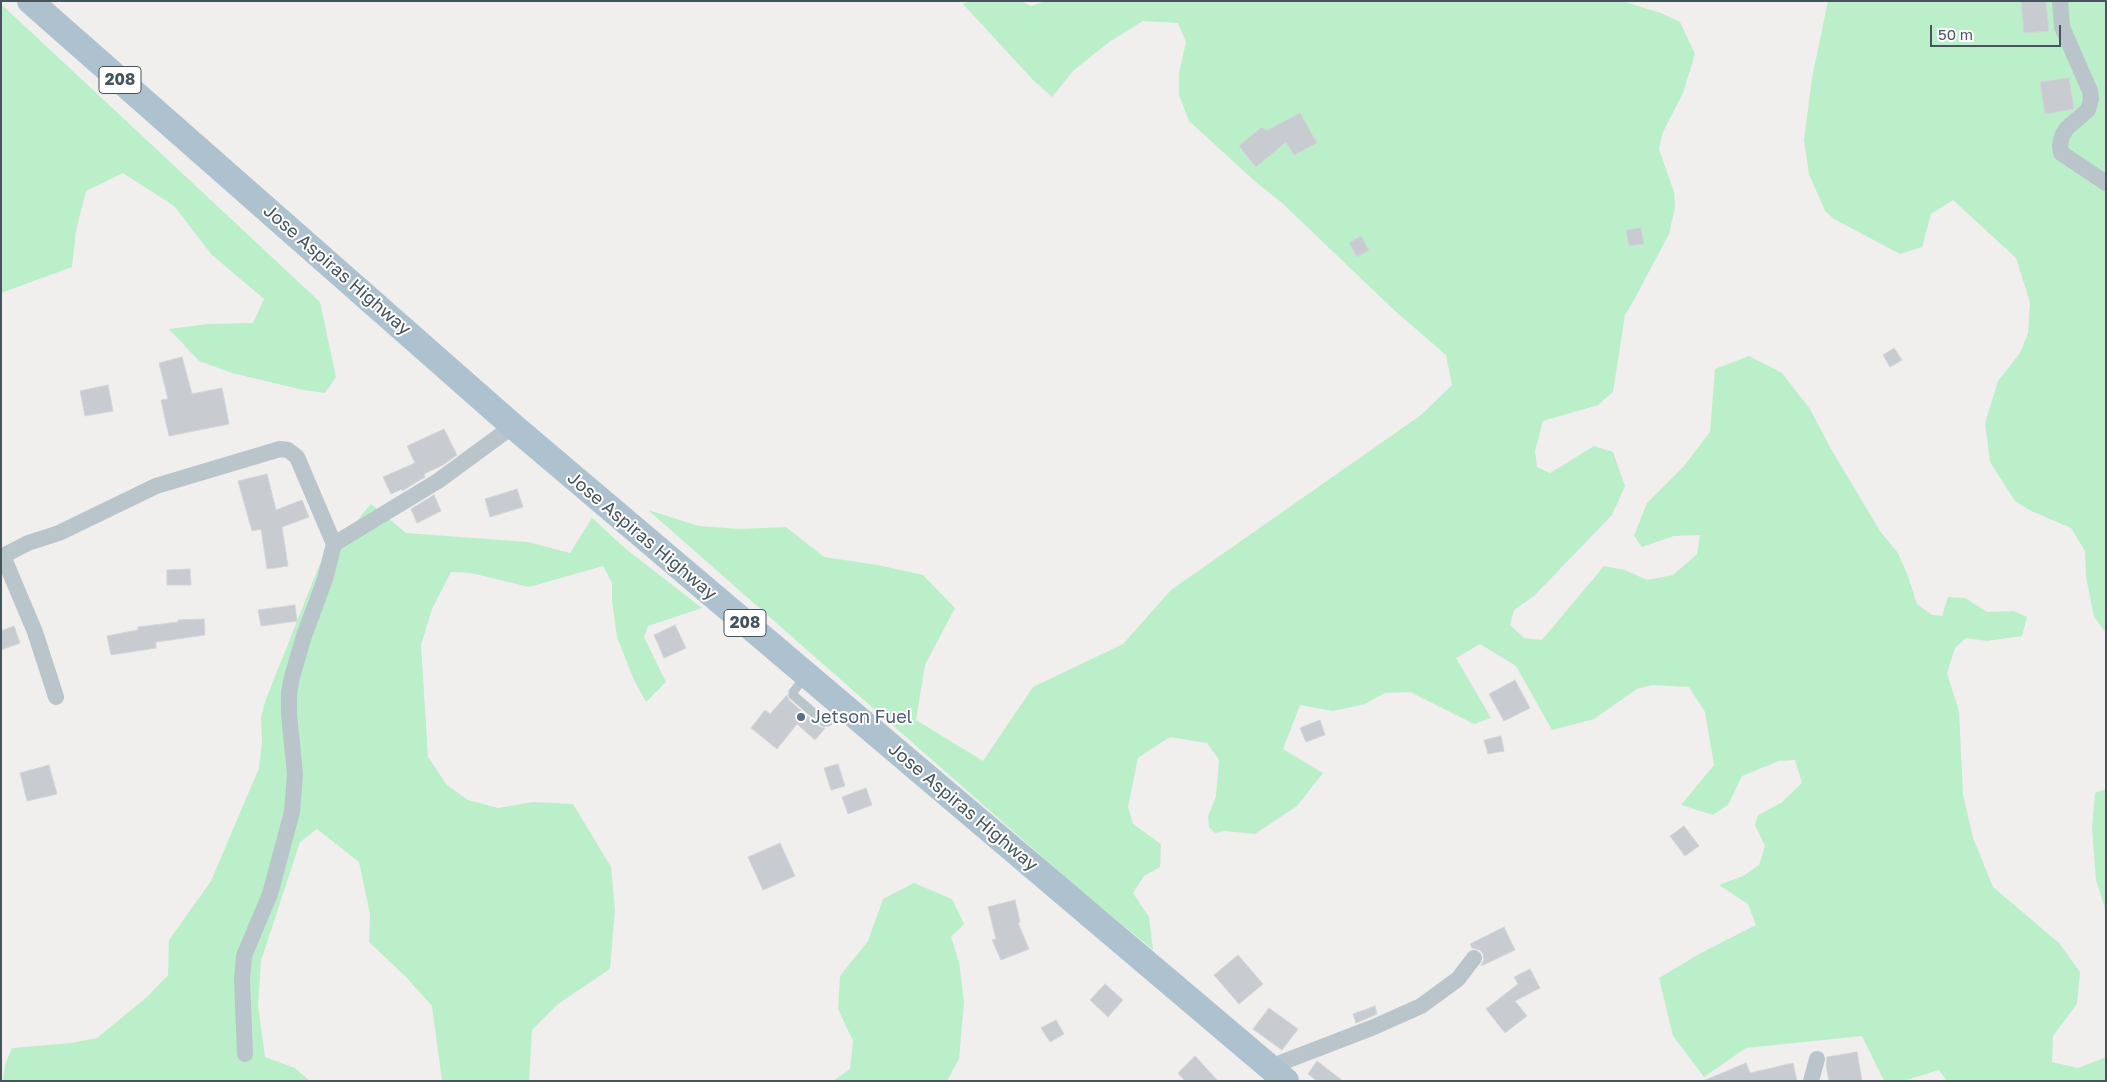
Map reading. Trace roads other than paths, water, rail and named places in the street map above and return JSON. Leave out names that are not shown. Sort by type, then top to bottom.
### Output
[{"type":"main road","name":"Jose Aspiras Highway","points":[[30,1],[514,426],[806,676],[1278,1074]]},
{"type":"street","points":[[2060,1],[2062,27],[2090,91],[2091,99],[2088,110],[2067,128],[2062,136],[2060,145],[2062,153],[2106,183]]},
{"type":"street","points":[[334,544],[438,481],[514,426]]},
{"type":"street","points":[[56,697],[36,632],[2,556],[28,543],[59,533],[156,486],[283,448],[292,452],[297,457],[334,544],[325,579],[303,639],[292,677],[290,714],[295,774],[292,812],[270,894],[244,956],[242,980],[246,1054]]},
{"type":"street","points":[[1278,1074],[1420,1006],[1458,979],[1474,958]]},
{"type":"street","points":[[1811,1081],[1817,1059]]},
{"type":"place","name":"Jetson Fuel","points":[[801,717]]}]
